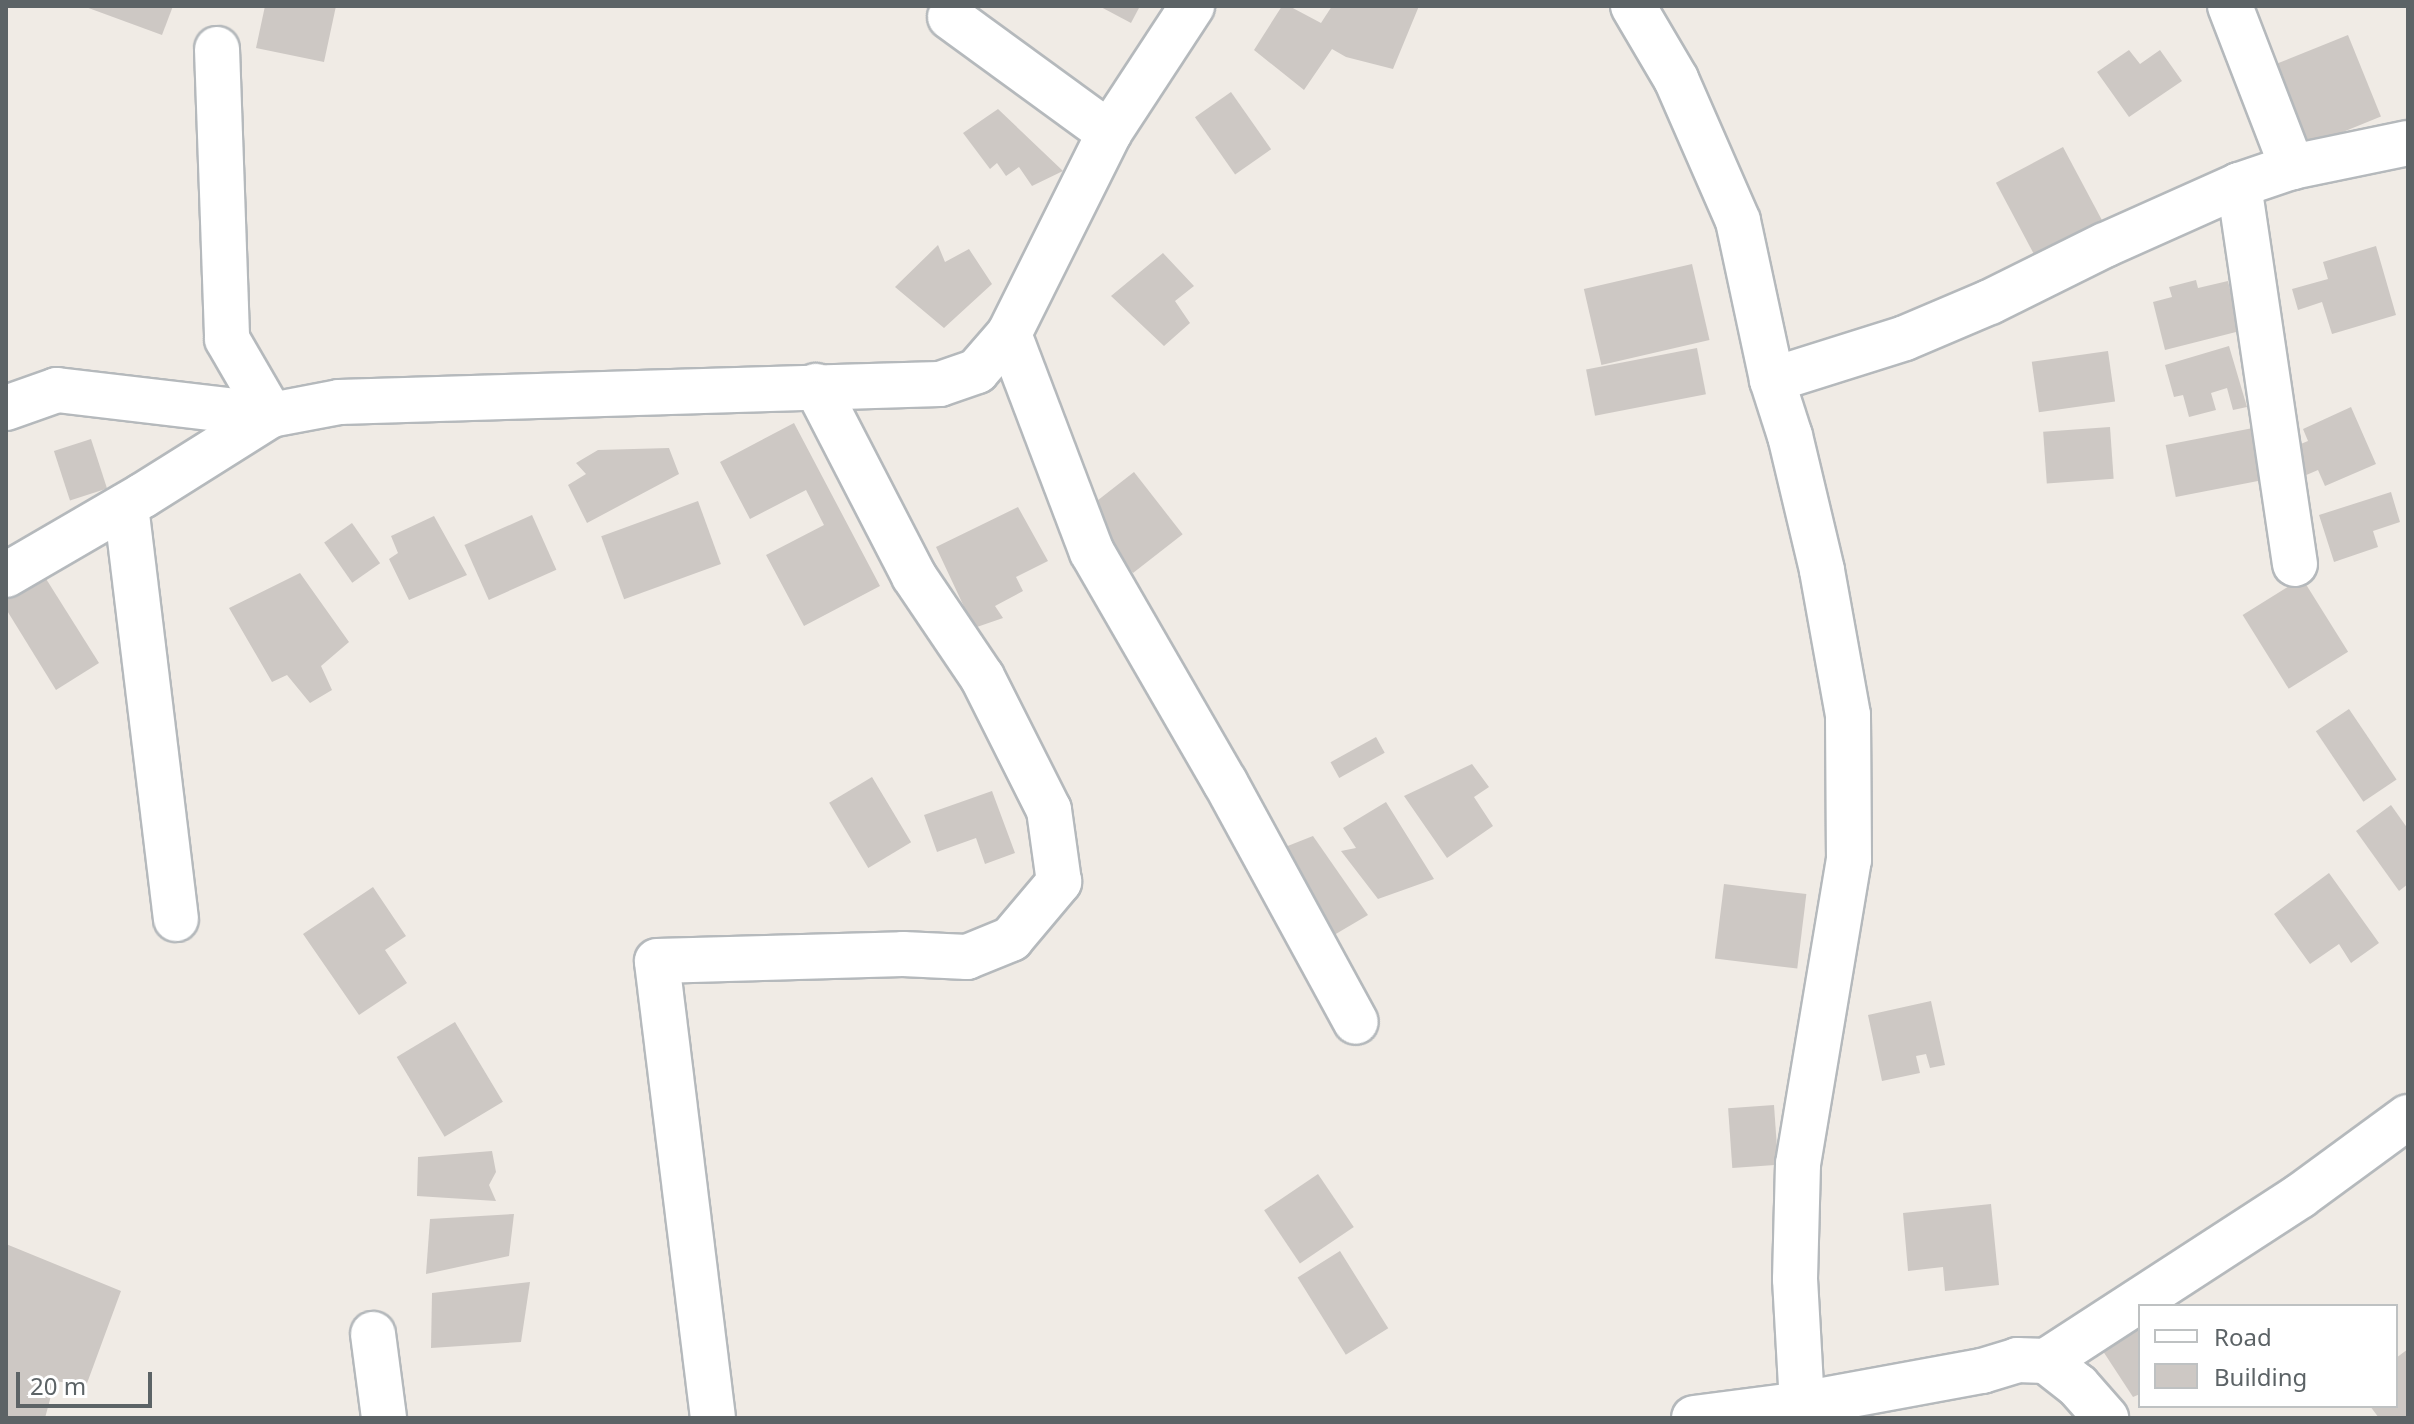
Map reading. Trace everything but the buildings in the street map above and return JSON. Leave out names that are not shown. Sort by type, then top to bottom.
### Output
[{"type":"street","points":[[6,408],[57,390],[271,415],[339,402],[940,384],[977,371],[1009,334],[1109,133],[1192,6]]},
{"type":"street","points":[[1633,6],[1676,79],[1738,221],[1772,380],[1790,436],[1822,570],[1848,715],[1849,860],[1798,1164],[1795,1279],[1802,1404]]},
{"type":"street","points":[[2230,6],[2292,167]]},
{"type":"street","points":[[950,17],[1109,133]]},
{"type":"street","points":[[217,49],[227,339],[271,415]]},
{"type":"street","points":[[1772,380],[1934,326],[2239,185],[2292,167],[2408,143]]},
{"type":"street","points":[[2239,185],[2295,564]]},
{"type":"street","points":[[1009,334],[1092,552],[1225,782],[1356,1022]]},
{"type":"street","points":[[713,1418],[657,961],[903,954],[967,957],[1011,939],[1059,882],[1049,810],[982,677],[914,576],[816,386]]},
{"type":"street","points":[[6,575],[126,506],[271,415]]},
{"type":"street","points":[[126,506],[176,919]]},
{"type":"street","points":[[1694,1418],[1802,1404],[1982,1371],[2017,1360],[2046,1361],[2300,1196],[2408,1117]]},
{"type":"street","points":[[373,1334],[384,1418]]},
{"type":"street","points":[[2046,1361],[2078,1386],[2106,1418]]}]
